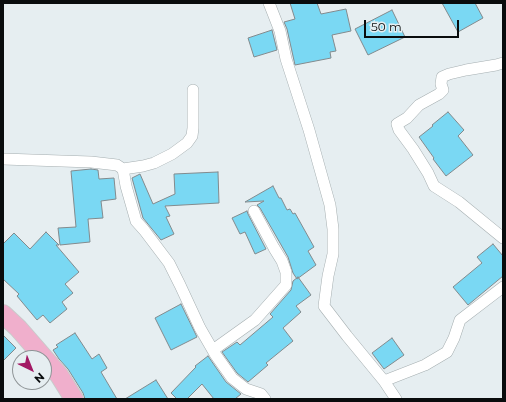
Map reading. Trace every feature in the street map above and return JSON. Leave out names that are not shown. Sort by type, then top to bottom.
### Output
[{"type":"main road","points":[[3,314],[18,328],[59,375],[74,399]]},
{"type":"street","points":[[269,3],[280,31],[286,59],[309,130],[330,205],[333,229],[333,254],[324,306],[384,381],[396,399]]},
{"type":"street","points":[[503,63],[466,70],[442,77],[441,84],[443,90],[439,94],[419,104],[406,118],[397,124],[399,130],[428,173],[434,186],[459,202],[503,238]]},
{"type":"street","points":[[3,159],[91,162],[116,165],[123,168],[143,166],[154,163],[172,154],[187,143],[192,136],[193,90]]},
{"type":"street","points":[[123,168],[126,186],[136,221],[169,263],[200,328],[213,350],[232,378],[246,389],[261,394],[265,399]]},
{"type":"street","points":[[213,350],[255,320],[286,285],[286,272],[282,261],[254,211]]},
{"type":"street","points":[[384,381],[425,365],[447,352],[454,338],[460,320],[503,286]]},
{"type":"building","points":[[290,3],[317,3],[321,14],[346,9],[351,31],[332,35],[336,51],[330,52],[331,58],[295,65],[284,22],[295,19]]},
{"type":"building","points":[[442,3],[475,3],[483,18],[458,32]]},
{"type":"building","points":[[392,10],[405,37],[368,55],[355,29]]},
{"type":"building","points":[[272,30],[277,50],[254,57],[248,38]]},
{"type":"building","points":[[448,112],[464,130],[458,136],[473,155],[446,176],[419,137]]},
{"type":"building","points":[[91,169],[98,170],[99,179],[114,178],[116,199],[101,201],[103,218],[88,219],[90,242],[60,245],[58,228],[76,227],[71,171]]},
{"type":"building","points":[[218,172],[219,203],[165,206],[170,216],[166,217],[174,234],[161,240],[143,218],[132,178],[140,174],[153,204],[175,194],[174,174]]},
{"type":"building","points":[[273,186],[287,210],[290,209],[293,214],[295,213],[314,247],[308,251],[316,265],[297,279],[293,273],[288,257],[257,205],[264,201],[245,202]]},
{"type":"building","points":[[247,211],[266,249],[255,254],[245,232],[240,234],[232,218]]},
{"type":"building","points":[[46,232],[59,245],[56,245],[79,272],[65,284],[73,293],[62,302],[67,309],[50,323],[43,315],[37,320],[17,296],[19,294],[3,279],[3,244],[14,233],[30,249]]},
{"type":"building","points":[[493,244],[503,256],[503,276],[468,305],[453,287],[482,263],[477,257]]},
{"type":"building","points":[[298,277],[311,295],[296,306],[301,312],[283,328],[293,341],[266,363],[268,365],[248,382],[237,373],[222,352],[237,342],[240,345],[273,317],[270,314],[291,290],[293,281]]},
{"type":"building","points":[[181,304],[197,337],[171,350],[155,318]]},
{"type":"building","points":[[75,333],[92,359],[99,354],[107,368],[101,372],[117,399],[85,399],[83,393],[68,369],[53,350],[58,347],[56,345]]},
{"type":"building","points":[[3,335],[16,348],[12,350],[12,352],[3,361]]},
{"type":"building","points":[[392,338],[404,355],[384,369],[372,353]]},
{"type":"building","points":[[208,356],[226,382],[241,394],[235,399],[214,399],[202,384],[187,399],[177,399],[171,393],[196,367],[195,366]]},
{"type":"building","points":[[156,380],[168,399],[125,399]]}]
